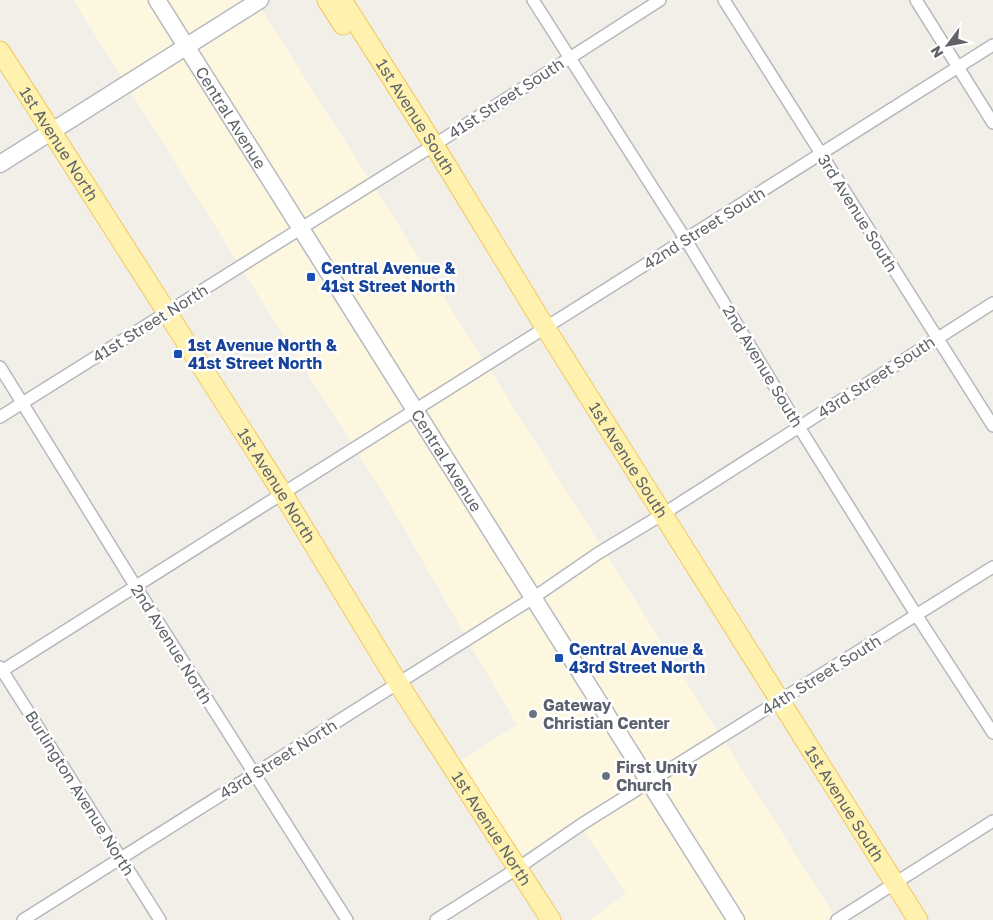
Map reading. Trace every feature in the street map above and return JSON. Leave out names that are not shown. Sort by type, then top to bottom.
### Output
[{"type":"main road","name":"Central Avenue","points":[[157,0],[736,920]]},
{"type":"main road","points":[[0,164],[260,0]]},
{"type":"main road","points":[[327,0],[357,46],[387,70]]},
{"type":"main road","name":"1st Avenue South","points":[[342,0],[434,145],[544,327],[918,920]]},
{"type":"main road","name":"1st Avenue North","points":[[0,51],[283,494],[398,683],[551,920]]},
{"type":"street","name":"2nd Avenue South","points":[[532,0],[686,240],[917,616],[993,733]]},
{"type":"street","name":"41st Street South","points":[[301,228],[660,0]]},
{"type":"street","name":"3rd Avenue South","points":[[724,0],[993,426]]},
{"type":"street","points":[[916,0],[993,123]]},
{"type":"street","name":"42nd Street South","points":[[1,670],[136,587],[482,369],[544,327],[686,240],[993,45]]},
{"type":"street","name":"41st Street North","points":[[0,418],[301,228]]},
{"type":"street","name":"43rd Street South","points":[[533,598],[598,554],[993,303]]},
{"type":"street","name":"2nd Avenue North","points":[[0,367],[136,587],[347,920]]},
{"type":"street","name":"44th Street South","points":[[436,920],[518,868],[582,824],[993,567]]},
{"type":"street","name":"43rd Street North","points":[[22,920],[122,859],[254,773],[533,598]]},
{"type":"street","name":"Burlington Avenue North","points":[[1,670],[160,920]]},
{"type":"street","points":[[837,920],[993,821]]},
{"type":"shaded area","points":[[73,0],[150,0],[178,45],[123,79]]},
{"type":"shaded area","points":[[165,0],[250,0],[189,38]]},
{"type":"shaded area","points":[[260,7],[369,179],[303,220],[195,48]]},
{"type":"shaded area","points":[[184,54],[292,227],[237,261],[129,89]]},
{"type":"shaded area","points":[[375,188],[484,361],[418,403],[309,229]]},
{"type":"shaded area","points":[[298,236],[408,409],[352,444],[243,271]]},
{"type":"shaded area","points":[[490,370],[601,546],[536,590],[424,412]]},
{"type":"shaded area","points":[[413,419],[525,597],[465,635],[388,501],[358,454]]},
{"type":"shaded area","points":[[607,555],[718,732],[651,775],[542,599]]},
{"type":"shaded area","points":[[531,606],[641,781],[519,857],[457,763],[517,725],[470,644]]},
{"type":"shaded area","points":[[724,741],[834,915],[826,920],[743,920],[658,784]]},
{"type":"shaded area","points":[[647,791],[728,920],[589,920],[626,894],[583,830]]},
{"type":"place","name":"Central Avenue & 41st Street North","points":[[311,277]]},
{"type":"place","name":"1st Avenue North & 41st Street North","points":[[178,354]]},
{"type":"place","name":"Central Avenue & 43rd Street North","points":[[559,658]]},
{"type":"place","name":"Gateway Christian Center","points":[[533,714]]},
{"type":"place","name":"First Unity Church","points":[[606,776]]}]
